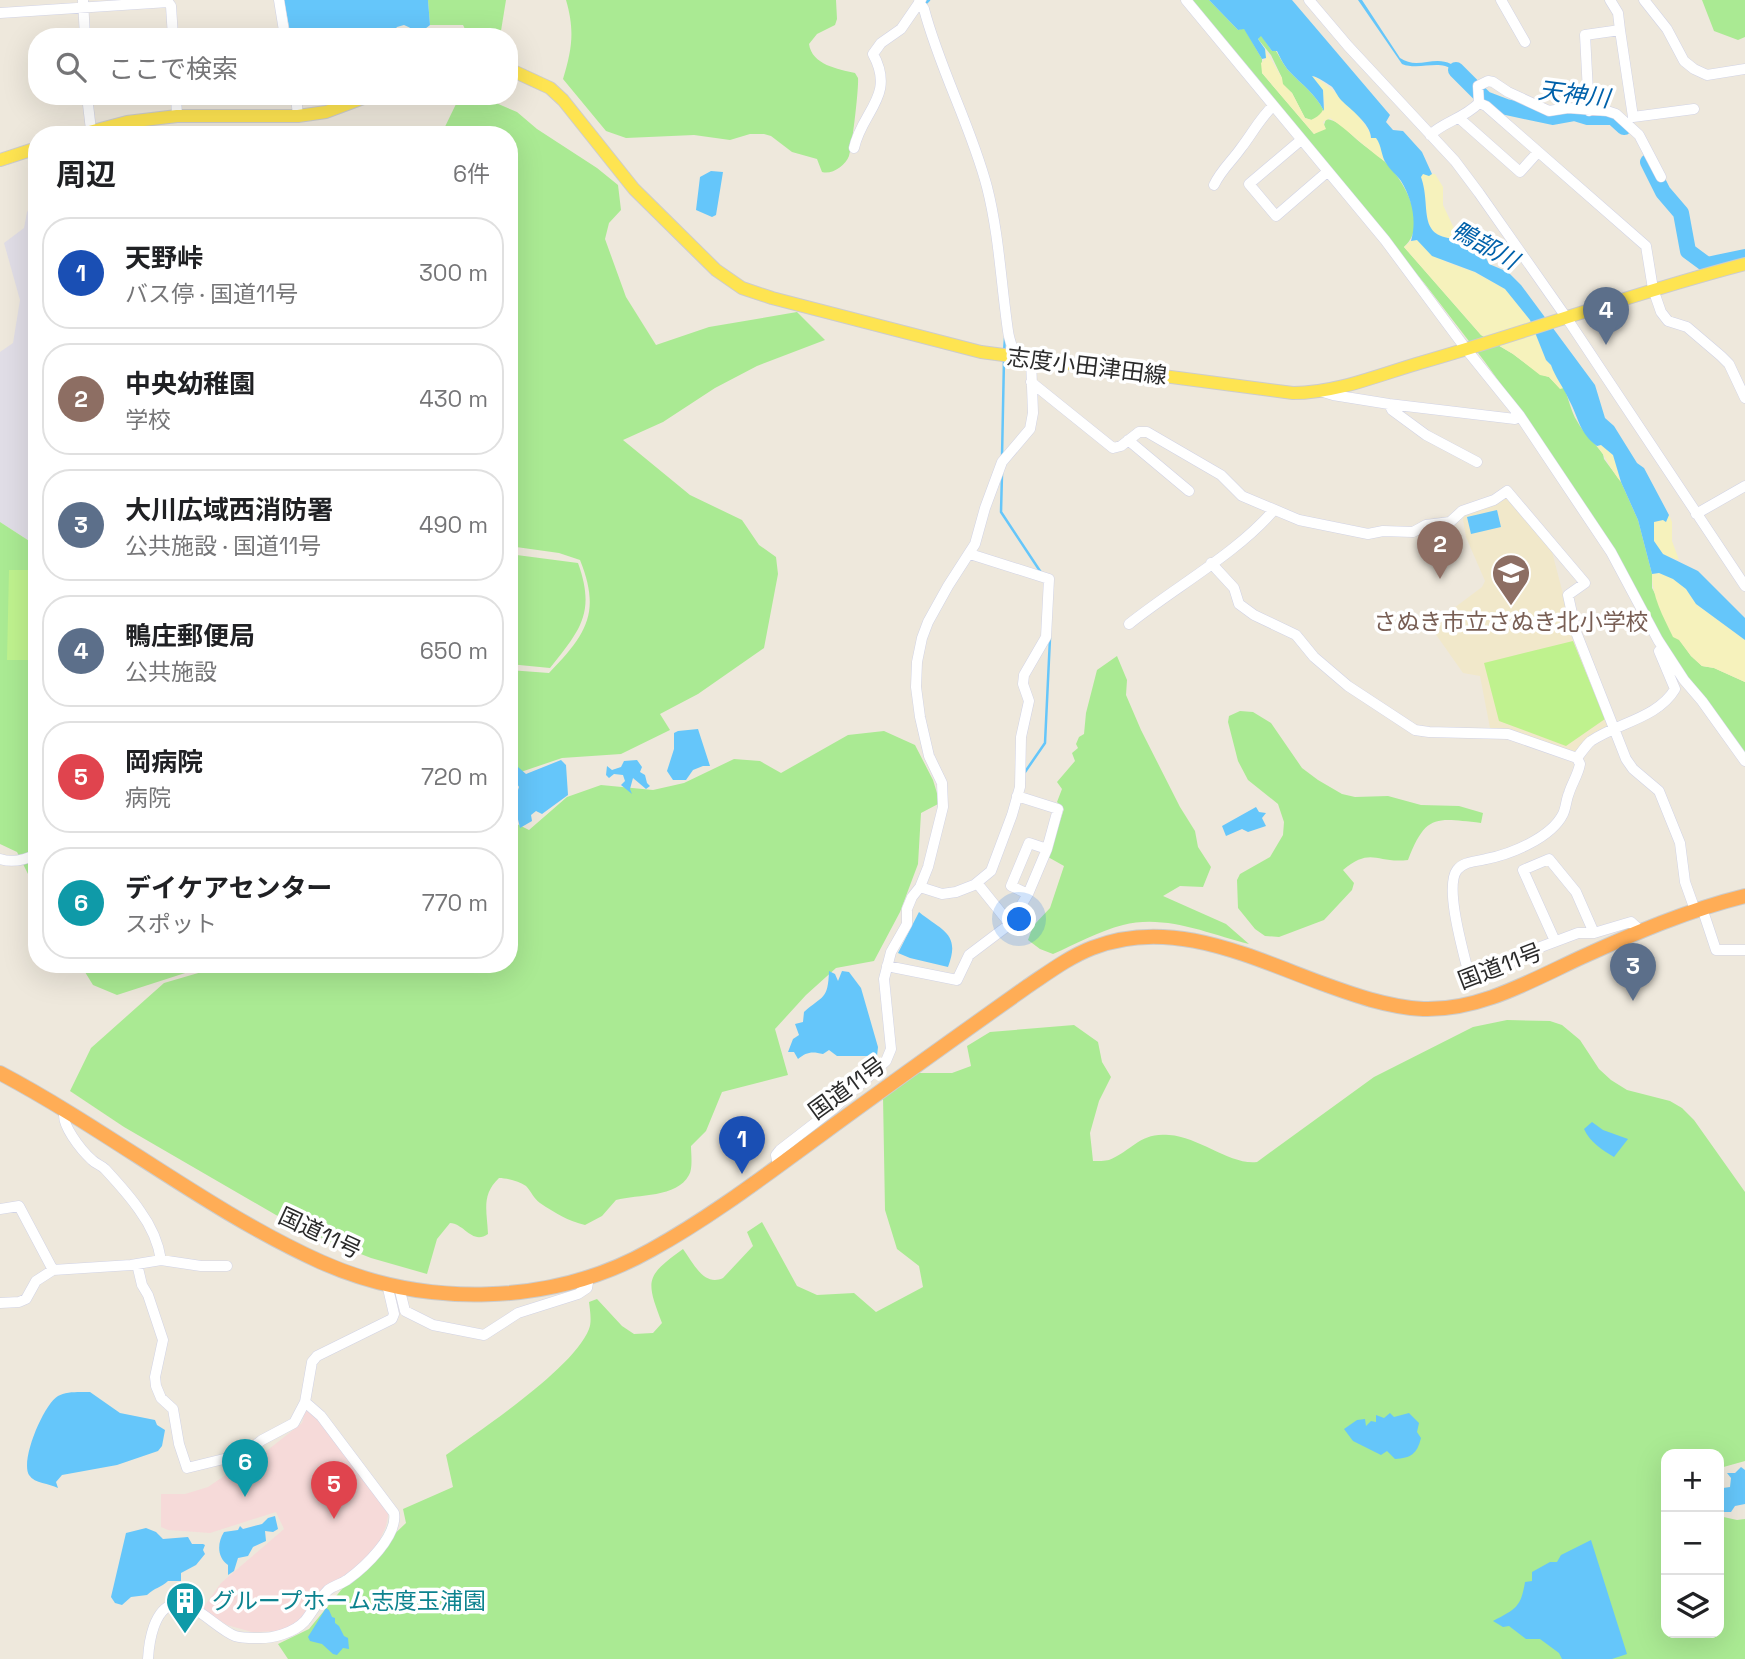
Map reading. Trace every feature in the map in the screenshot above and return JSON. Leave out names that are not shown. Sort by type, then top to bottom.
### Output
[{"type":"highway","name":"国道11号","points":[[0,1073],[287,1245],[322,1262],[358,1276],[428,1292],[477,1295],[516,1292],[589,1277],[649,1252],[778,1166],[1028,986],[1068,959],[1093,947],[1141,937],[1167,936],[1197,940],[1227,948],[1353,995],[1397,1006],[1450,1008],[1503,993],[1641,931],[1698,909],[1745,896]]},
{"type":"main road","name":"志度小田津田線","points":[[518,73],[550,89],[563,100],[634,189],[716,270],[742,288],[948,345],[1015,357],[1293,393],[1320,391],[1468,349],[1653,289],[1745,264]]},
{"type":"main road","points":[[109,126],[177,116],[298,116],[326,112],[345,105]]},
{"type":"main road","points":[[0,160],[28,151]]},
{"type":"street","points":[[279,0],[284,28]]},
{"type":"street","points":[[1186,0],[1385,240],[1520,416],[1611,552],[1658,640],[1684,680],[1745,761]]},
{"type":"street","points":[[1309,0],[1455,161],[1479,193],[1745,586]]},
{"type":"street","points":[[1502,0],[1525,42]]},
{"type":"street","points":[[1610,0],[1618,13],[1631,120],[1661,177]]},
{"type":"street","points":[[1644,0],[1667,29],[1684,61],[1695,69],[1707,75],[1745,69]]},
{"type":"street","points":[[854,148],[864,120],[878,101],[882,85],[879,66],[873,54],[881,43],[901,29],[920,1],[988,191],[999,252],[1008,335],[1015,357]]},
{"type":"street","points":[[0,13],[83,4],[168,2],[171,6],[172,28]]},
{"type":"street","points":[[83,4],[84,28]]},
{"type":"street","points":[[1589,111],[1585,35],[1620,30]]},
{"type":"street","points":[[1430,135],[1467,114],[1477,100],[1480,85],[1493,82],[1549,111],[1569,108],[1607,111],[1631,120],[1694,110]]},
{"type":"street","points":[[1477,100],[1536,155],[1646,246],[1653,289],[1661,312],[1668,321],[1688,327],[1729,364],[1745,398]]},
{"type":"street","points":[[88,105],[91,126]]},
{"type":"street","points":[[176,105],[177,116]]},
{"type":"street","points":[[297,105],[298,116]]},
{"type":"street","points":[[1214,185],[1222,169],[1273,106]]},
{"type":"street","points":[[1458,118],[1520,172],[1536,155]]},
{"type":"street","points":[[1301,140],[1249,184],[1276,216],[1327,172]]},
{"type":"street","points":[[778,1166],[775,1160],[780,1150],[834,1109],[886,1061],[891,1049],[884,979],[891,952],[907,924],[907,909],[920,887],[934,843],[944,793],[929,756],[920,717],[916,687],[917,662],[928,622],[970,554],[1002,462],[1030,429],[1033,413],[1031,359]]},
{"type":"street","points":[[1031,382],[1113,448],[1121,446],[1139,432],[1147,432],[1221,475],[1242,496],[1316,524],[1344,527],[1368,534],[1383,531],[1413,533],[1426,525],[1450,522],[1462,511],[1494,500],[1507,491],[1585,583],[1568,595],[1577,632],[1615,729],[1633,769],[1659,791],[1667,808],[1680,843],[1685,882],[1716,950],[1745,950]]},
{"type":"street","points":[[1320,391],[1390,404],[1514,419],[1520,416]]},
{"type":"street","points":[[1390,404],[1392,410],[1426,435],[1478,462]]},
{"type":"street","points":[[1128,440],[1189,491]]},
{"type":"street","points":[[1696,514],[1745,486]]},
{"type":"street","points":[[1129,624],[1260,527],[1274,510]]},
{"type":"street","points":[[920,887],[942,894],[956,892],[976,883],[991,871],[1017,796],[1021,737],[1029,701],[1023,684],[1024,675],[1046,637],[1049,579],[970,554]]},
{"type":"street","points":[[1211,563],[1234,588],[1238,604],[1254,615],[1296,635],[1314,657],[1349,686],[1415,730],[1508,734],[1577,758],[1580,764],[1577,779],[1570,790],[1563,816],[1550,829],[1531,844],[1488,859],[1466,862],[1457,870],[1453,879],[1454,914],[1469,975],[1487,971],[1578,933],[1594,933],[1631,922],[1641,931]]},
{"type":"street","points":[[1577,758],[1589,742],[1647,713],[1672,695],[1675,689],[1659,651],[1658,640]]},
{"type":"street","points":[[887,966],[957,980],[969,955],[1010,924],[1028,894],[1047,849],[1058,809],[1017,796]]},
{"type":"street","points":[[1028,894],[1011,886],[1029,843],[1047,849]]},
{"type":"street","points":[[0,859],[28,858]]},
{"type":"street","points":[[1555,941],[1523,870],[1549,859],[1576,892],[1594,933]]},
{"type":"street","points":[[976,883],[1010,924]]},
{"type":"street","points":[[65,1111],[62,1117],[64,1125],[93,1162],[102,1166],[132,1200],[150,1226],[158,1242],[161,1260]]},
{"type":"street","points":[[0,1209],[19,1206],[53,1270]]},
{"type":"street","points":[[0,1303],[26,1299],[36,1281],[53,1270],[161,1260],[201,1266],[227,1266]]},
{"type":"street","points":[[137,1264],[163,1340],[155,1377],[156,1387],[161,1398],[173,1409],[179,1444],[187,1468],[244,1454],[262,1440],[294,1423],[305,1402],[312,1362],[317,1356],[392,1319],[393,1285]]},
{"type":"street","points":[[393,1285],[405,1311],[433,1325],[484,1335],[518,1314],[578,1294],[587,1288],[589,1277]]},
{"type":"street","points":[[148,1659],[152,1632],[166,1608],[175,1603],[191,1607],[236,1637],[266,1639],[292,1630],[303,1623],[329,1589],[346,1580],[392,1533],[396,1521],[394,1513],[321,1416],[305,1402]]},
{"type":"shaded area","points":[[27,212],[28,540],[0,522],[0,352],[13,343],[20,300],[4,243],[24,228]]},
{"type":"shaded area","name":"さぬき市立さぬき北小学校","points":[[1507,496],[1551,548],[1574,636],[1610,726],[1576,754],[1490,728],[1480,676],[1463,673],[1430,626],[1482,587],[1485,581],[1466,537],[1462,513]]},
{"type":"shaded area","points":[[311,1408],[389,1511],[386,1526],[377,1546],[299,1623],[281,1631],[252,1632],[227,1625],[202,1609],[221,1583],[284,1529],[276,1512],[210,1533],[168,1530],[161,1527],[161,1494],[185,1494],[208,1487],[230,1472],[251,1463],[302,1423],[305,1412]]},
{"type":"green space","points":[[428,0],[506,0],[501,28],[430,25]]},
{"type":"green space","points":[[566,0],[836,0],[835,25],[817,34],[809,44],[811,51],[820,61],[855,73],[858,78],[847,160],[834,171],[822,172],[817,159],[792,152],[771,136],[764,134],[750,134],[730,140],[694,135],[626,138],[606,131],[563,79],[571,40],[571,21]]},
{"type":"green space","points":[[1190,0],[1209,0],[1238,30],[1244,28],[1262,59],[1262,73],[1314,134],[1324,125],[1326,119],[1334,121],[1391,168],[1405,189],[1414,214],[1411,237],[1404,247],[1481,335],[1540,374],[1549,377],[1560,388],[1564,388],[1580,426],[1621,482],[1638,520],[1652,574],[1652,588],[1679,639],[1702,666],[1714,668],[1745,682],[1745,755],[1686,679],[1661,638],[1614,548],[1485,362],[1425,284]]},
{"type":"green space","points":[[1702,0],[1745,0],[1745,37],[1738,40],[1714,31]]},
{"type":"green space","points":[[1261,35],[1272,51],[1276,51],[1287,69],[1317,99],[1324,111],[1320,117],[1312,120],[1305,118],[1292,93],[1282,84],[1282,78],[1271,55],[1258,39]]},
{"type":"green space","points":[[456,105],[501,105],[517,112],[618,185],[621,210],[609,223],[605,239],[626,297],[656,345],[709,327],[797,312],[825,340],[757,366],[715,388],[663,422],[623,440],[690,495],[742,520],[759,545],[776,557],[778,574],[764,648],[698,694],[660,714],[670,730],[621,754],[562,758],[518,773],[518,671],[549,673],[562,659],[581,634],[587,621],[589,594],[580,560],[559,553],[518,547],[518,126],[445,126]]},
{"type":"green space","points":[[0,522],[28,540],[28,874],[17,852],[0,844]]},
{"type":"green space","points":[[518,555],[578,563],[583,580],[585,608],[582,620],[570,643],[550,668],[518,665]]},
{"type":"green space","points":[[9,570],[28,570],[28,660],[7,660]]},
{"type":"green space","points":[[1573,641],[1605,719],[1566,746],[1499,721],[1484,663]]},
{"type":"green space","points":[[1117,656],[1127,680],[1126,695],[1141,730],[1195,831],[1198,847],[1211,867],[1203,887],[1180,886],[1163,896],[1226,924],[1249,944],[1187,927],[1155,922],[1123,925],[1053,954],[1028,940],[1033,926],[1050,908],[1064,866],[1048,857],[1064,809],[1057,802],[1062,789],[1057,782],[1075,761],[1072,753],[1078,748],[1076,744],[1079,737],[1084,734],[1086,713],[1097,670]]},
{"type":"green space","points":[[1240,711],[1253,712],[1271,723],[1302,768],[1342,794],[1355,797],[1388,796],[1421,805],[1459,806],[1483,813],[1481,823],[1453,820],[1434,822],[1421,834],[1408,860],[1368,857],[1353,863],[1343,870],[1354,883],[1352,890],[1324,920],[1279,937],[1265,936],[1255,929],[1238,908],[1237,880],[1240,874],[1270,857],[1283,835],[1284,822],[1278,804],[1248,780],[1238,761],[1228,722],[1229,716]]},
{"type":"green space","points":[[884,731],[915,745],[933,780],[940,803],[921,813],[918,864],[900,912],[874,961],[836,968],[806,995],[775,1029],[788,1075],[722,1092],[706,1131],[691,1146],[689,1175],[676,1188],[616,1200],[602,1216],[585,1225],[540,1203],[523,1184],[499,1178],[487,1197],[488,1234],[482,1237],[473,1236],[450,1223],[437,1239],[427,1274],[371,1258],[330,1242],[276,1215],[124,1127],[70,1091],[91,1048],[164,983],[198,973],[518,973],[518,824],[529,830],[567,797],[601,785],[653,790],[684,783],[734,759],[760,761],[781,773],[848,735]]},
{"type":"green space","points":[[86,973],[185,973],[117,995],[93,985]]},
{"type":"green space","points":[[1507,1020],[1550,1021],[1562,1025],[1580,1040],[1599,1069],[1611,1080],[1627,1090],[1670,1101],[1682,1108],[1694,1120],[1745,1192],[1745,1461],[1724,1467],[1724,1449],[1661,1449],[1661,1638],[1724,1638],[1724,1517],[1745,1519],[1745,1659],[288,1659],[278,1644],[309,1629],[361,1566],[406,1523],[403,1509],[453,1487],[446,1455],[547,1379],[580,1345],[589,1329],[589,1302],[597,1299],[622,1326],[634,1334],[653,1333],[662,1323],[653,1297],[652,1280],[662,1266],[683,1249],[705,1276],[716,1280],[723,1278],[753,1246],[747,1232],[762,1222],[797,1286],[817,1295],[854,1293],[876,1312],[923,1287],[919,1266],[897,1249],[885,1210],[883,1096],[915,1073],[952,1073],[971,1066],[967,1046],[990,1032],[1074,1025],[1098,1042],[1102,1062],[1111,1077],[1099,1101],[1090,1133],[1093,1161],[1109,1160],[1151,1136],[1169,1135],[1192,1140],[1236,1159],[1257,1162],[1374,1077],[1473,1027]]},
{"type":"sand","points":[[1265,49],[1305,118],[1311,120],[1318,116],[1324,106],[1322,94],[1311,76],[1336,93],[1363,122],[1371,137],[1376,137],[1381,144],[1384,161],[1330,118],[1323,122],[1326,129],[1314,134],[1262,73],[1261,63],[1266,58]]},
{"type":"sand","points":[[1423,174],[1435,174],[1443,187],[1443,205],[1459,239],[1445,237],[1431,227],[1421,177]]},
{"type":"sand","points":[[1417,240],[1446,262],[1474,272],[1505,289],[1530,320],[1546,360],[1564,388],[1560,389],[1549,377],[1540,375],[1513,354],[1481,335],[1404,247]]},
{"type":"sand","points":[[1601,445],[1613,455],[1621,482],[1597,446]]},
{"type":"sand","points":[[1669,515],[1672,522],[1672,541],[1679,560],[1663,555],[1654,541],[1654,522],[1663,519],[1666,522]]},
{"type":"sand","points":[[1659,573],[1673,578],[1686,589],[1696,604],[1745,640],[1745,682],[1714,668],[1702,666],[1679,640],[1673,637],[1654,591],[1652,574]]},
{"type":"water","points":[[284,0],[428,0],[430,25],[426,28],[410,28],[404,25],[396,28],[289,28]]},
{"type":"water","points":[[1209,0],[1292,0],[1390,115],[1386,122],[1393,130],[1403,131],[1422,152],[1432,174],[1423,174],[1421,177],[1431,227],[1445,237],[1459,239],[1485,256],[1489,264],[1508,272],[1521,285],[1595,385],[1605,418],[1614,426],[1637,463],[1644,468],[1669,515],[1666,522],[1654,522],[1654,541],[1663,554],[1698,571],[1745,618],[1745,640],[1696,604],[1686,589],[1673,579],[1659,573],[1652,574],[1638,520],[1621,482],[1613,455],[1591,441],[1583,430],[1546,360],[1530,320],[1505,289],[1475,272],[1432,256],[1417,240],[1411,241],[1413,218],[1408,195],[1401,181],[1386,163],[1378,141],[1371,138],[1364,122],[1331,86],[1312,76],[1323,90],[1324,111],[1312,94],[1287,69],[1277,51],[1272,51],[1261,36],[1258,39],[1265,49],[1266,58],[1262,59],[1244,29],[1238,30]]},
{"type":"water","points":[[1358,0],[1362,0],[1400,58],[1413,63],[1438,61],[1451,64],[1473,84],[1469,87],[1455,72],[1442,65],[1402,64]]},
{"type":"water","points":[[711,171],[723,172],[716,215],[712,217],[696,210],[700,177]]},
{"type":"water","points":[[1497,510],[1501,527],[1471,534],[1467,517]]},
{"type":"water","points":[[698,729],[710,766],[693,770],[686,780],[673,780],[667,771],[674,749],[674,733]]},
{"type":"water","points":[[561,760],[566,765],[568,795],[542,814],[536,811],[531,815],[532,821],[520,828],[518,767],[526,774]]},
{"type":"water","points":[[637,760],[642,767],[640,772],[645,775],[650,786],[646,789],[633,778],[630,789],[632,794],[621,785],[625,781],[623,775],[614,774],[609,778],[606,775],[607,766],[612,770],[621,767],[624,761]]},
{"type":"water","points":[[1256,807],[1259,812],[1266,813],[1262,818],[1266,826],[1248,832],[1242,829],[1226,836],[1222,826]]},
{"type":"water","points":[[919,912],[942,929],[951,940],[948,967],[898,953]]},
{"type":"water","points":[[829,971],[835,974],[838,981],[842,971],[849,972],[861,988],[878,1047],[877,1056],[837,1056],[829,1050],[823,1054],[812,1052],[798,1059],[794,1052],[788,1052],[793,1039],[799,1035],[795,1024],[803,1022],[804,1012],[826,992]]},
{"type":"water","points":[[1592,1122],[1603,1130],[1628,1139],[1614,1157],[1587,1134],[1584,1129]]},
{"type":"water","points":[[90,1392],[120,1413],[155,1420],[157,1425],[165,1430],[162,1446],[158,1451],[117,1465],[62,1475],[56,1482],[58,1488],[35,1480],[29,1475],[28,1457],[46,1410],[61,1394]]},
{"type":"water","points":[[1390,1413],[1394,1417],[1409,1413],[1419,1423],[1419,1443],[1415,1451],[1405,1458],[1395,1459],[1387,1451],[1381,1455],[1353,1441],[1344,1429],[1357,1420],[1365,1419],[1366,1426],[1371,1421],[1376,1422],[1376,1415],[1384,1418]]},
{"type":"water","points":[[1741,1467],[1745,1470],[1745,1504],[1735,1506],[1731,1512],[1724,1512],[1724,1488],[1730,1487],[1731,1478],[1727,1473],[1735,1473]]},
{"type":"water","points":[[275,1516],[278,1529],[273,1532],[265,1531],[266,1541],[253,1547],[248,1556],[238,1558],[234,1571],[228,1575],[228,1565],[219,1550],[224,1532],[238,1530],[240,1526],[243,1529],[262,1524]]},
{"type":"water","points":[[146,1528],[163,1539],[188,1537],[192,1544],[205,1545],[205,1554],[196,1565],[181,1573],[181,1581],[168,1581],[147,1595],[131,1597],[122,1605],[115,1603],[111,1597],[126,1533]]},
{"type":"water","points":[[1591,1540],[1627,1654],[1612,1659],[1562,1659],[1559,1653],[1540,1639],[1526,1639],[1509,1626],[1503,1627],[1493,1621],[1516,1606],[1522,1597],[1525,1582],[1532,1581],[1532,1572],[1550,1562],[1557,1562],[1561,1555]]},
{"type":"water","points":[[326,1608],[348,1638],[349,1649],[343,1648],[337,1655],[322,1644],[310,1641],[308,1637]]},
{"type":"waterway","points":[[926,3],[929,0]]},
{"type":"waterway","name":"天神川","points":[[1456,70],[1485,99],[1506,107],[1553,117],[1575,113],[1588,117],[1613,117],[1624,127]]},
{"type":"waterway","name":"天神川","points":[[1648,162],[1663,192],[1681,213],[1688,251],[1707,265],[1745,257]]},
{"type":"waterway","points":[[1004,352],[1005,338]]},
{"type":"waterway","points":[[1002,457],[1004,359]]},
{"type":"waterway","points":[[1002,474],[1001,512],[1042,574]]},
{"type":"waterway","points":[[1025,772],[1045,743],[1050,638]]},
{"type":"place","name":"鴨庄郵便局","points":[[1606,345]]},
{"type":"place","name":"中央幼稚園","points":[[1440,579]]},
{"type":"place","name":"さぬき市立さぬき北小学校","points":[[1511,607]]},
{"type":"place","name":"大川広域西消防署","points":[[1633,1001]]},
{"type":"place","name":"天野峠","points":[[742,1174]]},
{"type":"place","name":"デイケアセンター","points":[[245,1497]]},
{"type":"place","name":"岡病院","points":[[334,1519]]},
{"type":"place","name":"グループホーム志度玉浦園","points":[[185,1635]]},
{"type":"water label","name":"鴨部川","points":[[1485,245]]}]
